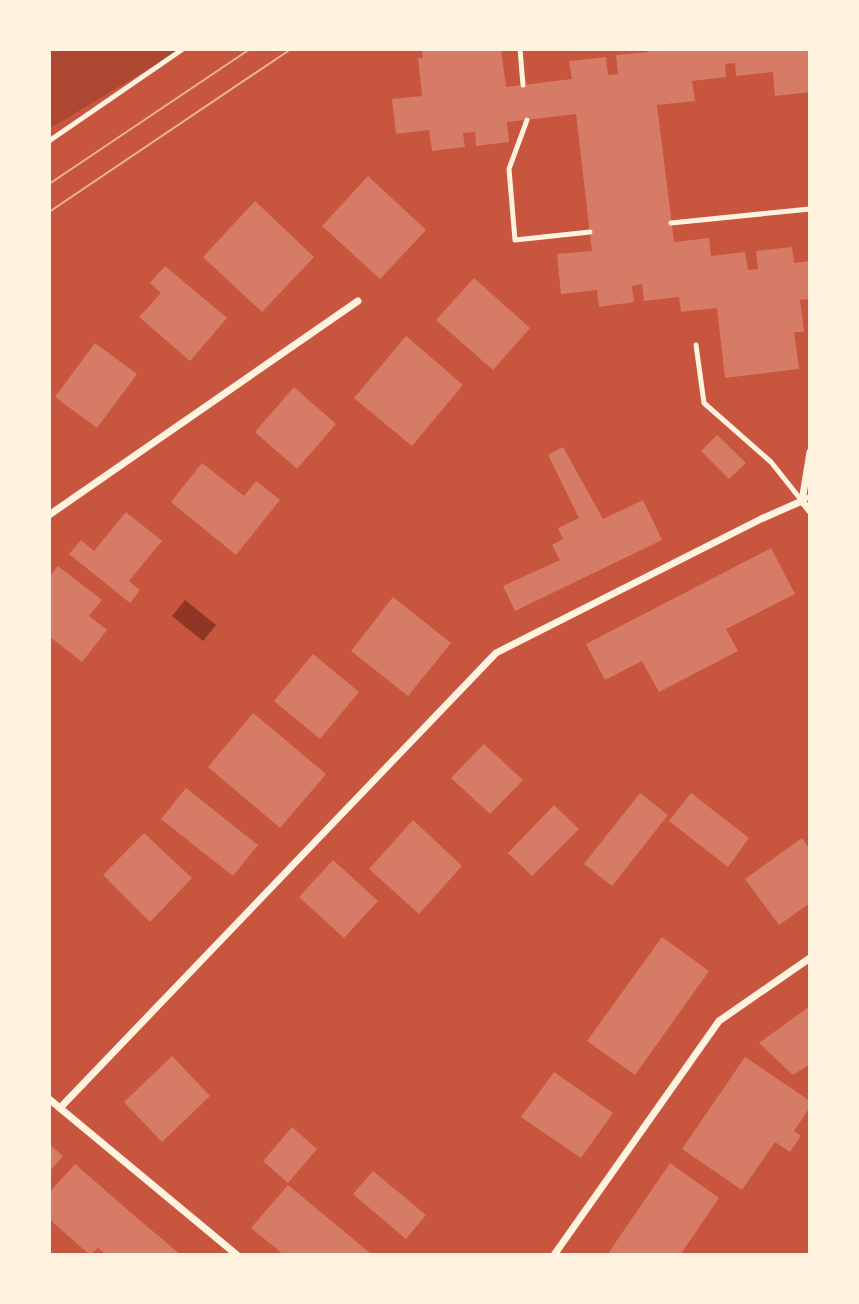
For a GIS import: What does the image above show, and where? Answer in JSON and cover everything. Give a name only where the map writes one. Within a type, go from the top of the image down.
[{"type":"street","points":[[49,515],[358,301]]},
{"type":"street","points":[[810,452],[802,501],[810,511]]},
{"type":"street","points":[[60,1108],[496,653],[761,519],[802,501]]},
{"type":"street","points":[[554,1255],[719,1021],[810,958]]},
{"type":"street","points":[[49,1099],[237,1255]]},
{"type":"lane","points":[[49,141],[183,49]]},
{"type":"lane","points":[[520,49],[523,85]]},
{"type":"lane","points":[[527,120],[509,169],[515,240],[590,233]]},
{"type":"lane","points":[[671,223],[810,209]]},
{"type":"lane","points":[[696,345],[704,403],[771,462],[802,501],[810,496]]},
{"type":"shaded area","points":[[49,49],[182,49],[49,129]]},
{"type":"shaded area","points":[[185,600],[216,625],[203,641],[172,616]]},
{"type":"building","points":[[422,49],[501,49],[506,87],[572,79],[569,61],[606,57],[608,75],[618,74],[616,55],[648,52],[647,49],[810,49],[810,92],[775,96],[773,72],[736,76],[735,63],[725,64],[726,77],[692,81],[695,101],[657,105],[674,242],[709,238],[711,256],[745,252],[748,270],[758,269],[756,251],[792,247],[794,263],[810,261],[810,299],[800,300],[804,332],[794,332],[799,369],[725,378],[717,308],[681,312],[679,297],[644,301],[642,284],[632,286],[634,302],[599,307],[597,290],[561,294],[557,254],[592,251],[576,114],[507,122],[509,142],[476,146],[475,132],[463,133],[465,147],[432,151],[429,130],[396,134],[392,99],[422,96],[418,58],[423,58]]},
{"type":"building","points":[[368,176],[426,230],[380,279],[322,226]]},
{"type":"building","points":[[255,201],[314,257],[262,312],[203,257]]},
{"type":"building","points":[[165,266],[227,318],[190,361],[139,317],[161,293],[150,283]]},
{"type":"building","points":[[474,278],[530,328],[493,370],[436,320]]},
{"type":"building","points":[[406,336],[463,385],[412,446],[354,398]]},
{"type":"building","points":[[95,343],[137,374],[97,428],[55,397]]},
{"type":"building","points":[[294,387],[336,424],[297,469],[255,432]]},
{"type":"building","points":[[717,435],[746,463],[729,479],[701,451]]},
{"type":"building","points":[[563,447],[603,519],[643,500],[662,540],[515,611],[503,586],[560,560],[552,545],[563,539],[558,528],[579,518],[548,455]]},
{"type":"building","points":[[202,463],[244,496],[256,481],[280,500],[236,555],[171,502]]},
{"type":"building","points":[[126,512],[162,541],[129,581],[140,590],[130,603],[69,554],[81,540],[94,551]]},
{"type":"building","points":[[771,548],[795,594],[726,629],[738,651],[659,692],[642,661],[605,680],[586,644]]},
{"type":"building","points":[[58,566],[102,600],[89,616],[107,630],[82,662],[49,636],[49,577]]},
{"type":"building","points":[[393,597],[451,643],[408,696],[351,651]]},
{"type":"building","points":[[313,654],[359,692],[320,739],[274,701]]},
{"type":"building","points":[[253,713],[326,774],[280,828],[208,767]]},
{"type":"building","points":[[484,744],[523,780],[490,814],[451,778]]},
{"type":"building","points":[[186,788],[258,845],[233,876],[161,819]]},
{"type":"building","points":[[640,793],[668,815],[612,886],[584,864]]},
{"type":"building","points":[[691,793],[749,838],[728,867],[669,821]]},
{"type":"building","points":[[554,805],[579,829],[532,876],[508,853]]},
{"type":"building","points":[[413,820],[462,866],[419,914],[369,869]]},
{"type":"building","points":[[144,833],[192,878],[150,922],[103,875]]},
{"type":"building","points":[[802,838],[810,850],[810,903],[779,925],[745,879]]},
{"type":"building","points":[[333,860],[378,901],[344,938],[299,897]]},
{"type":"building","points":[[662,937],[709,971],[635,1075],[587,1041]]},
{"type":"building","points":[[810,1006],[810,1064],[793,1075],[759,1043]]},
{"type":"building","points":[[172,1056],[210,1096],[162,1142],[124,1102]]},
{"type":"building","points":[[745,1057],[810,1101],[810,1107],[794,1131],[801,1136],[790,1152],[775,1142],[742,1190],[682,1149]]},
{"type":"building","points":[[554,1072],[613,1113],[581,1158],[521,1117]]},
{"type":"building","points":[[292,1127],[317,1149],[288,1183],[263,1161]]},
{"type":"building","points":[[49,1144],[63,1156],[49,1172]]},
{"type":"building","points":[[670,1163],[719,1198],[680,1255],[607,1255]]},
{"type":"building","points":[[75,1164],[181,1255],[107,1255],[98,1248],[90,1255],[49,1219],[49,1193]]},
{"type":"building","points":[[373,1171],[426,1215],[406,1239],[353,1194]]},
{"type":"building","points":[[288,1185],[370,1253],[284,1255],[251,1228]]},
{"type":"tram line","points":[[49,184],[250,49]]},
{"type":"tram line","points":[[49,212],[291,49]]}]
